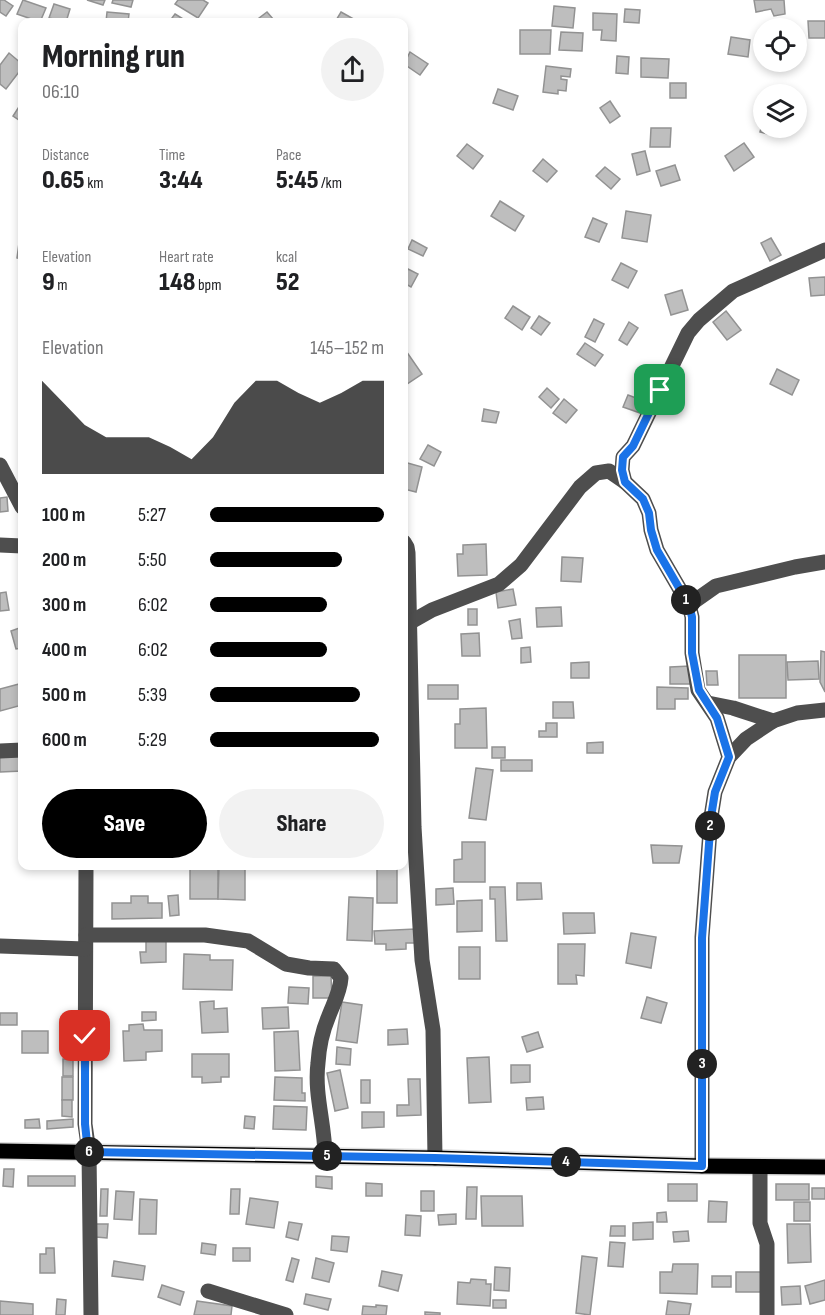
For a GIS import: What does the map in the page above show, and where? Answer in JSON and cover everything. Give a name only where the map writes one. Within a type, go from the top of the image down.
[{"type":"main road","points":[[0,1151],[825,1167]]},
{"type":"street","points":[[625,482],[622,470],[623,457],[633,446],[688,333],[699,320],[733,291],[825,250]]},
{"type":"street","points":[[0,465],[18,499]]},
{"type":"street","points":[[409,623],[432,610],[499,584],[521,565],[580,487],[596,473],[609,471],[643,499],[649,513],[657,550],[689,605],[692,617],[692,653],[699,690],[717,718],[729,757]]},
{"type":"street","points":[[0,545],[18,546]]},
{"type":"street","points":[[408,553],[408,710],[421,938],[433,1030],[435,1158]]},
{"type":"street","points":[[689,605],[717,586],[825,562]]},
{"type":"street","points":[[708,702],[773,722]]},
{"type":"street","points":[[702,1166],[702,938],[715,792],[729,757],[746,739],[773,722],[797,713],[825,710]]},
{"type":"street","points":[[0,751],[18,750]]},
{"type":"street","points":[[86,870],[85,1124],[88,1152],[91,1315]]},
{"type":"street","points":[[0,946],[205,935],[248,941],[285,964],[334,969],[341,978],[340,989],[321,1037],[317,1066],[326,1156]]},
{"type":"street","points":[[760,1167],[760,1222],[766,1244],[767,1315]]},
{"type":"street","points":[[208,1291],[286,1315]]},
{"type":"building","points":[[0,0],[13,6],[6,16],[0,12]]},
{"type":"building","points":[[23,0],[46,8],[42,18],[28,18],[17,14]]},
{"type":"building","points":[[87,0],[105,0],[103,5]]},
{"type":"building","points":[[113,0],[133,0],[131,7],[112,3]]},
{"type":"building","points":[[178,0],[203,0],[208,3],[198,18],[175,4]]},
{"type":"building","points":[[754,0],[784,0],[785,14],[774,16],[771,9],[756,12]]},
{"type":"building","points":[[54,4],[70,9],[67,18],[49,18]]},
{"type":"building","points":[[554,6],[575,8],[573,28],[552,26]]},
{"type":"building","points":[[625,9],[640,10],[639,23],[624,22]]},
{"type":"building","points":[[107,12],[129,14],[128,18],[106,18]]},
{"type":"building","points":[[267,12],[272,18],[259,18]]},
{"type":"building","points":[[341,12],[352,18],[337,18]]},
{"type":"building","points":[[593,13],[617,14],[616,41],[601,40],[602,30],[593,30]]},
{"type":"building","points":[[808,21],[825,21],[825,38],[809,38]]},
{"type":"building","points":[[520,30],[551,30],[550,54],[520,54]]},
{"type":"building","points":[[561,32],[583,33],[582,51],[559,50]]},
{"type":"building","points":[[731,37],[750,40],[748,57],[728,54]]},
{"type":"building","points":[[410,52],[428,64],[420,75],[408,67]]},
{"type":"building","points":[[9,53],[18,61],[18,73],[6,89],[0,84],[0,65]]},
{"type":"building","points":[[617,56],[629,57],[628,74],[616,73]]},
{"type":"building","points":[[641,58],[669,59],[668,78],[641,77]]},
{"type":"building","points":[[546,66],[571,69],[570,77],[561,76],[561,79],[567,80],[566,91],[558,90],[558,94],[543,92]]},
{"type":"building","points":[[670,83],[686,83],[686,98],[670,98]]},
{"type":"building","points":[[498,89],[518,96],[513,110],[493,103]]},
{"type":"building","points":[[610,101],[620,116],[610,123],[600,108]]},
{"type":"building","points":[[18,108],[18,119],[13,116]]},
{"type":"building","points":[[651,128],[671,128],[670,147],[650,147]]},
{"type":"building","points":[[744,143],[754,157],[734,171],[725,156]]},
{"type":"building","points":[[467,144],[483,156],[473,169],[457,156]]},
{"type":"building","points":[[645,151],[650,171],[637,175],[632,154]]},
{"type":"building","points":[[543,159],[557,171],[547,182],[533,171]]},
{"type":"building","points":[[675,165],[680,180],[661,186],[656,171]]},
{"type":"building","points":[[605,167],[620,179],[611,189],[596,176]]},
{"type":"building","points":[[500,201],[524,216],[515,231],[491,216]]},
{"type":"building","points":[[626,211],[651,215],[647,242],[622,238]]},
{"type":"building","points":[[593,218],[607,224],[599,242],[585,237]]},
{"type":"building","points":[[771,238],[781,255],[770,261],[761,243]]},
{"type":"building","points":[[412,240],[427,248],[423,256],[408,249]]},
{"type":"building","points":[[621,263],[637,271],[628,288],[612,280]]},
{"type":"building","points":[[408,269],[418,274],[411,287],[408,285]]},
{"type":"building","points":[[825,277],[825,295],[811,296],[809,278]]},
{"type":"building","points":[[682,290],[688,310],[671,315],[665,295]]},
{"type":"building","points":[[513,306],[530,317],[522,330],[505,318]]},
{"type":"building","points":[[726,311],[741,330],[727,340],[713,322]]},
{"type":"building","points":[[539,316],[550,323],[541,335],[531,328]]},
{"type":"building","points":[[594,319],[604,324],[595,342],[585,337]]},
{"type":"building","points":[[629,322],[638,328],[627,345],[619,340]]},
{"type":"building","points":[[585,343],[603,355],[595,366],[577,354]]},
{"type":"building","points":[[408,354],[422,374],[408,383]]},
{"type":"building","points":[[644,368],[661,376],[655,389],[638,381]]},
{"type":"building","points":[[777,369],[799,380],[792,395],[770,384]]},
{"type":"building","points":[[547,388],[559,399],[551,408],[539,397]]},
{"type":"building","points":[[628,395],[644,401],[640,413],[623,407]]},
{"type":"building","points":[[564,399],[577,410],[566,423],[553,413]]},
{"type":"building","points":[[484,409],[499,412],[496,423],[482,421]]},
{"type":"building","points":[[428,445],[441,452],[434,466],[420,459]]},
{"type":"building","points":[[408,463],[422,467],[416,492],[408,490]]},
{"type":"building","points":[[7,497],[8,511],[0,512],[0,498]]},
{"type":"building","points":[[486,544],[487,575],[458,576],[457,554],[463,554],[463,545]]},
{"type":"building","points":[[562,557],[583,558],[581,582],[561,581]]},
{"type":"building","points":[[513,589],[516,605],[498,608],[496,592]]},
{"type":"building","points":[[6,592],[9,610],[0,611],[0,593]]},
{"type":"building","points":[[561,607],[562,626],[537,627],[536,608]]},
{"type":"building","points":[[468,609],[477,609],[477,625],[468,625]]},
{"type":"building","points":[[520,619],[522,638],[512,639],[509,621]]},
{"type":"building","points":[[18,628],[18,649],[16,649],[11,631]]},
{"type":"building","points":[[479,633],[480,656],[462,656],[461,634]]},
{"type":"building","points":[[530,647],[531,662],[521,663],[521,648]]},
{"type":"building","points":[[821,651],[825,652],[825,692],[820,682]]},
{"type":"building","points":[[739,655],[786,655],[786,698],[739,698]]},
{"type":"building","points":[[818,661],[819,679],[788,680],[787,662]]},
{"type":"building","points":[[589,662],[589,678],[571,678],[571,663]]},
{"type":"building","points":[[690,666],[690,684],[670,684],[670,667]]},
{"type":"building","points":[[706,671],[717,671],[718,685],[707,685]]},
{"type":"building","points":[[18,684],[18,706],[0,711],[0,689]]},
{"type":"building","points":[[428,685],[458,685],[458,699],[428,699]]},
{"type":"building","points":[[657,687],[688,688],[688,699],[675,699],[675,709],[657,709]]},
{"type":"building","points":[[553,702],[573,702],[574,718],[553,718]]},
{"type":"building","points":[[486,708],[487,748],[455,748],[455,724],[460,724],[460,709]]},
{"type":"building","points":[[546,723],[557,723],[557,737],[539,737],[539,731],[546,731]]},
{"type":"building","points":[[603,742],[603,753],[587,753],[587,743]]},
{"type":"building","points":[[492,747],[505,747],[505,758],[492,758]]},
{"type":"building","points":[[18,752],[18,771],[0,772],[0,753]]},
{"type":"building","points":[[501,760],[532,760],[532,771],[501,771]]},
{"type":"building","points":[[476,768],[493,770],[486,820],[469,818]]},
{"type":"building","points":[[462,842],[485,842],[485,882],[454,882],[454,860],[462,859]]},
{"type":"building","points":[[651,845],[682,846],[679,863],[653,863]]},
{"type":"building","points":[[190,870],[218,870],[218,899],[190,899]]},
{"type":"building","points":[[219,870],[245,870],[245,900],[218,899]]},
{"type":"building","points":[[377,870],[397,870],[397,903],[377,903]]},
{"type":"building","points":[[517,883],[541,883],[542,899],[517,900]]},
{"type":"building","points":[[490,887],[505,887],[507,941],[496,941],[495,899],[490,899]]},
{"type":"building","points":[[453,888],[454,904],[436,905],[436,889]]},
{"type":"building","points":[[178,895],[179,915],[170,916],[168,896]]},
{"type":"building","points":[[131,896],[148,896],[148,903],[162,903],[162,918],[112,919],[112,903],[131,903]]},
{"type":"building","points":[[349,897],[373,898],[372,941],[347,940]]},
{"type":"building","points":[[482,900],[482,931],[457,932],[457,901]]},
{"type":"building","points":[[563,913],[594,913],[595,933],[564,934]]},
{"type":"building","points":[[415,929],[415,943],[406,943],[406,949],[386,950],[386,944],[375,944],[374,931]]},
{"type":"building","points":[[631,933],[656,937],[651,968],[626,963]]},
{"type":"building","points":[[166,939],[166,962],[141,963],[140,952],[146,952],[146,940]]},
{"type":"building","points":[[558,944],[585,944],[584,976],[576,975],[577,984],[558,984]]},
{"type":"building","points":[[459,947],[480,947],[480,979],[459,979]]},
{"type":"building","points":[[184,954],[210,955],[210,960],[233,960],[232,990],[183,989]]},
{"type":"building","points":[[313,976],[331,976],[332,998],[313,998]]},
{"type":"building","points":[[289,987],[309,988],[308,1004],[288,1003]]},
{"type":"building","points":[[647,997],[667,1003],[661,1023],[641,1018]]},
{"type":"building","points":[[214,1001],[214,1009],[227,1008],[228,1032],[202,1033],[200,1002]]},
{"type":"building","points":[[342,1002],[362,1005],[357,1043],[336,1040]]},
{"type":"building","points":[[288,1007],[289,1028],[263,1029],[262,1008]]},
{"type":"building","points":[[142,1012],[156,1012],[156,1020],[142,1021]]},
{"type":"building","points":[[0,1013],[17,1013],[17,1025],[0,1025]]},
{"type":"building","points":[[143,1024],[144,1030],[162,1030],[162,1051],[146,1052],[146,1060],[124,1061],[123,1031],[129,1031],[129,1025]]},
{"type":"building","points":[[407,1029],[408,1044],[388,1045],[388,1030]]},
{"type":"building","points":[[22,1031],[48,1031],[48,1053],[22,1053]]},
{"type":"building","points":[[298,1031],[300,1070],[275,1071],[274,1032]]},
{"type":"building","points":[[538,1032],[543,1047],[527,1052],[522,1037]]},
{"type":"building","points":[[337,1047],[351,1049],[350,1065],[336,1064]]},
{"type":"building","points":[[192,1054],[229,1054],[229,1077],[221,1077],[221,1082],[202,1083],[202,1077],[192,1077]]},
{"type":"building","points":[[489,1057],[491,1102],[469,1103],[467,1058]]},
{"type":"building","points":[[63,1059],[73,1059],[73,1076],[63,1076]]},
{"type":"building","points":[[511,1065],[530,1065],[530,1082],[511,1083]]},
{"type":"building","points":[[340,1070],[348,1108],[335,1111],[327,1073]]},
{"type":"building","points":[[62,1077],[73,1077],[73,1100],[62,1100]]},
{"type":"building","points":[[275,1077],[302,1078],[302,1093],[305,1093],[305,1101],[274,1100]]},
{"type":"building","points":[[408,1079],[420,1079],[421,1115],[397,1116],[397,1105],[409,1105]]},
{"type":"building","points":[[361,1080],[370,1080],[370,1103],[361,1103]]},
{"type":"building","points":[[543,1097],[544,1109],[527,1110],[526,1098]]},
{"type":"building","points":[[62,1100],[72,1100],[72,1117],[62,1116]]},
{"type":"building","points":[[274,1106],[307,1107],[306,1130],[273,1129]]},
{"type":"building","points":[[362,1112],[384,1112],[384,1127],[362,1128]]},
{"type":"building","points":[[245,1116],[255,1117],[254,1129],[244,1128]]},
{"type":"building","points":[[39,1119],[40,1128],[25,1128],[25,1120]]},
{"type":"building","points":[[73,1119],[73,1127],[47,1129],[47,1121]]},
{"type":"building","points":[[4,1169],[14,1169],[13,1187],[3,1186]]},
{"type":"building","points":[[28,1176],[75,1176],[75,1186],[28,1186]]},
{"type":"building","points":[[316,1176],[332,1177],[332,1189],[316,1187]]},
{"type":"building","points":[[366,1183],[382,1184],[382,1196],[366,1196]]},
{"type":"building","points":[[668,1184],[697,1184],[697,1201],[668,1201]]},
{"type":"building","points":[[776,1184],[809,1184],[809,1200],[776,1200]]},
{"type":"building","points":[[467,1187],[477,1187],[476,1219],[466,1219]]},
{"type":"building","points":[[812,1188],[825,1188],[825,1199],[812,1199]]},
{"type":"building","points":[[101,1189],[108,1189],[107,1216],[100,1216]]},
{"type":"building","points":[[231,1189],[240,1189],[239,1214],[230,1214]]},
{"type":"building","points":[[116,1191],[134,1192],[132,1220],[114,1219]]},
{"type":"building","points":[[421,1191],[434,1191],[434,1211],[421,1211]]},
{"type":"building","points":[[481,1196],[522,1196],[523,1226],[482,1226]]},
{"type":"building","points":[[250,1198],[278,1202],[274,1228],[246,1224]]},
{"type":"building","points":[[140,1199],[157,1200],[156,1234],[139,1234]]},
{"type":"building","points":[[709,1201],[727,1202],[726,1222],[708,1222]]},
{"type":"building","points":[[794,1202],[810,1202],[810,1221],[794,1221]]},
{"type":"building","points":[[666,1212],[667,1222],[657,1222],[657,1213]]},
{"type":"building","points":[[456,1214],[456,1224],[439,1225],[438,1215]]},
{"type":"building","points":[[406,1215],[421,1216],[420,1236],[405,1235]]},
{"type":"building","points":[[289,1222],[302,1224],[298,1240],[286,1237]]},
{"type":"building","points":[[653,1222],[653,1239],[633,1240],[633,1223]]},
{"type":"building","points":[[96,1224],[108,1224],[107,1238],[96,1237]]},
{"type":"building","points":[[787,1224],[810,1224],[811,1262],[788,1263]]},
{"type":"building","points":[[611,1226],[625,1226],[625,1236],[610,1236]]},
{"type":"building","points":[[688,1231],[689,1241],[674,1242],[673,1232]]},
{"type":"building","points":[[332,1236],[349,1237],[347,1252],[331,1250]]},
{"type":"building","points":[[610,1242],[625,1243],[623,1267],[608,1266]]},
{"type":"building","points":[[202,1243],[216,1245],[215,1255],[201,1253]]},
{"type":"building","points":[[46,1248],[54,1248],[55,1273],[40,1273],[40,1254],[46,1254]]},
{"type":"building","points":[[233,1248],[250,1248],[250,1261],[233,1261]]},
{"type":"building","points":[[582,1256],[597,1258],[590,1315],[576,1313]]},
{"type":"building","points":[[292,1258],[299,1260],[293,1282],[286,1280]]},
{"type":"building","points":[[316,1258],[334,1263],[329,1282],[312,1278]]},
{"type":"building","points":[[114,1261],[145,1266],[143,1280],[112,1276]]},
{"type":"building","points":[[673,1264],[698,1264],[697,1294],[660,1293],[660,1272],[672,1272]]},
{"type":"building","points":[[495,1267],[510,1268],[509,1291],[494,1290]]},
{"type":"building","points":[[382,1271],[402,1275],[398,1291],[379,1286]]},
{"type":"building","points":[[736,1272],[763,1272],[763,1292],[736,1292]]},
{"type":"building","points":[[712,1276],[731,1276],[731,1287],[712,1287]]},
{"type":"building","points":[[471,1279],[486,1280],[486,1284],[491,1284],[490,1306],[457,1304],[458,1282],[470,1283]]},
{"type":"building","points":[[825,1280],[825,1300],[810,1304],[805,1286]]},
{"type":"building","points":[[162,1285],[184,1292],[180,1305],[158,1297]]},
{"type":"building","points":[[800,1286],[801,1304],[782,1305],[781,1287]]},
{"type":"building","points":[[306,1294],[331,1299],[328,1310],[304,1304]]},
{"type":"building","points":[[57,1299],[66,1300],[65,1315],[56,1315]]},
{"type":"building","points":[[493,1300],[506,1300],[506,1308],[493,1308]]},
{"type":"building","points":[[0,1301],[33,1304],[33,1315],[0,1315]]},
{"type":"building","points":[[197,1301],[232,1306],[231,1315],[194,1315]]},
{"type":"building","points":[[668,1301],[691,1304],[689,1315],[666,1315]]},
{"type":"building","points":[[376,1305],[387,1306],[386,1315],[362,1315],[363,1306],[376,1307]]},
{"type":"building","points":[[425,1312],[440,1313],[440,1315],[425,1315]]},
{"type":"route","points":[[85,1036],[85,1124],[88,1152],[435,1158],[702,1166],[702,938],[711,817],[715,792],[729,757],[717,718],[699,690],[692,653],[692,617],[689,605],[657,550],[649,513],[643,499],[625,482],[622,470],[623,457],[633,446],[660,390]]}]
